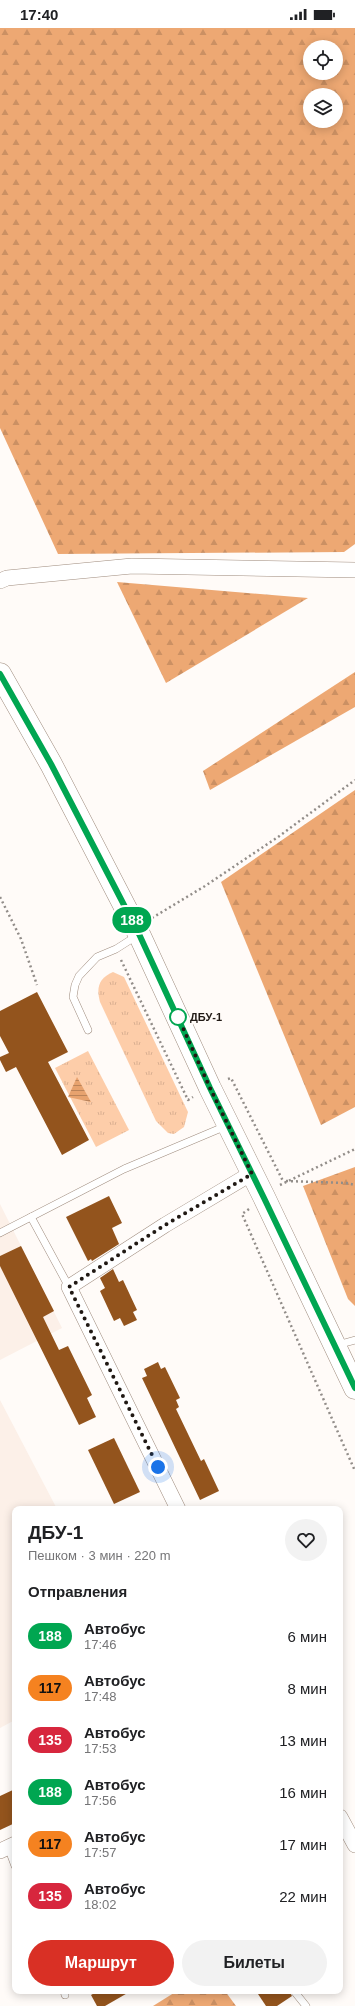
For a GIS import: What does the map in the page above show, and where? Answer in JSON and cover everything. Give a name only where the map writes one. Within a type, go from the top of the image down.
[{"type":"main road","points":[[0,674],[51,764],[139,934],[252,1174],[345,1343],[355,1388]]},
{"type":"street","points":[[0,581],[7,578],[132,566],[355,570]]},
{"type":"street","points":[[177,1506],[69,1287],[165,1225],[252,1174]]},
{"type":"street","points":[[343,1823],[355,1845]]},
{"type":"lane","points":[[88,1030],[73,997],[75,985],[84,969],[97,957],[116,949],[139,934]]},
{"type":"lane","points":[[0,1233],[124,1169],[228,1125]]},
{"type":"lane","points":[[31,1217],[69,1287]]},
{"type":"lane","points":[[8,1848],[12,1858]]},
{"type":"lane","points":[[296,1994],[306,2006]]},
{"type":"path","points":[[139,934],[153,917],[218,877],[278,837],[355,780]]},
{"type":"path","points":[[0,897],[21,939],[37,985]]},
{"type":"path","points":[[116,949],[188,1100]]},
{"type":"path","points":[[231,1078],[284,1181]]},
{"type":"path","points":[[284,1181],[355,1149]]},
{"type":"path","points":[[284,1181],[346,1183],[355,1185]]},
{"type":"path","points":[[242,1214],[355,1471]]},
{"type":"shaded area","points":[[77,1077],[91,1102],[68,1097]]},
{"type":"shaded area","points":[[0,1204],[62,1328],[0,1360]]},
{"type":"shaded area","points":[[0,1400],[55,1506],[12,1506],[12,1722],[0,1728]]},
{"type":"green space","points":[[0,28],[355,28],[355,544],[344,552],[58,554],[0,428]]},
{"type":"green space","points":[[117,582],[308,598],[166,683]]},
{"type":"green space","points":[[355,672],[355,707],[210,790],[203,771]]},
{"type":"green space","points":[[355,790],[355,1107],[321,1125],[221,882]]},
{"type":"green space","points":[[113,972],[124,977],[188,1112],[184,1127],[174,1134],[168,1133],[156,1121],[100,1002],[98,992],[100,984],[104,977]]},
{"type":"green space","points":[[88,1051],[129,1130],[96,1147],[55,1068]]},
{"type":"green space","points":[[355,1167],[355,1306],[348,1299],[303,1186]]},
{"type":"green space","points":[[172,1994],[227,1994],[236,2006],[153,2006]]},
{"type":"building","points":[[37,992],[68,1052],[48,1062],[89,1140],[62,1155],[16,1067],[6,1072],[0,1060],[0,1057],[9,1053],[0,1036],[0,1011]]},
{"type":"building","points":[[109,1196],[122,1223],[112,1228],[119,1244],[92,1261],[91,1259],[88,1261],[66,1217]]},
{"type":"building","points":[[21,1246],[54,1311],[43,1317],[59,1350],[68,1346],[92,1395],[87,1398],[96,1417],[79,1425],[0,1266],[0,1256]]},
{"type":"building","points":[[113,1269],[119,1282],[123,1280],[137,1310],[133,1312],[137,1320],[124,1326],[120,1318],[114,1321],[100,1291],[105,1288],[100,1278]]},
{"type":"building","points":[[158,1362],[161,1369],[165,1367],[180,1398],[176,1400],[179,1407],[176,1409],[201,1461],[204,1459],[219,1491],[200,1500],[142,1378],[147,1376],[144,1369]]},
{"type":"building","points":[[114,1438],[140,1492],[114,1504],[88,1450]]},
{"type":"building","points":[[12,1790],[12,1824],[0,1830],[0,1796]]},
{"type":"building","points":[[126,1994],[105,2006],[97,2006],[91,1995]]},
{"type":"building","points":[[258,1994],[291,1994],[292,1996],[277,2006],[266,2006]]},
{"type":"bus line","name":"188","points":[[0,674],[51,764],[139,934],[210,1088],[308,1287],[355,1388]]},
{"type":"place","name":"ДБУ-1","points":[[178,1017]]},
{"type":"route","points":[[158,1467],[69,1287],[165,1225],[252,1174],[210,1088],[178,1017]]}]
